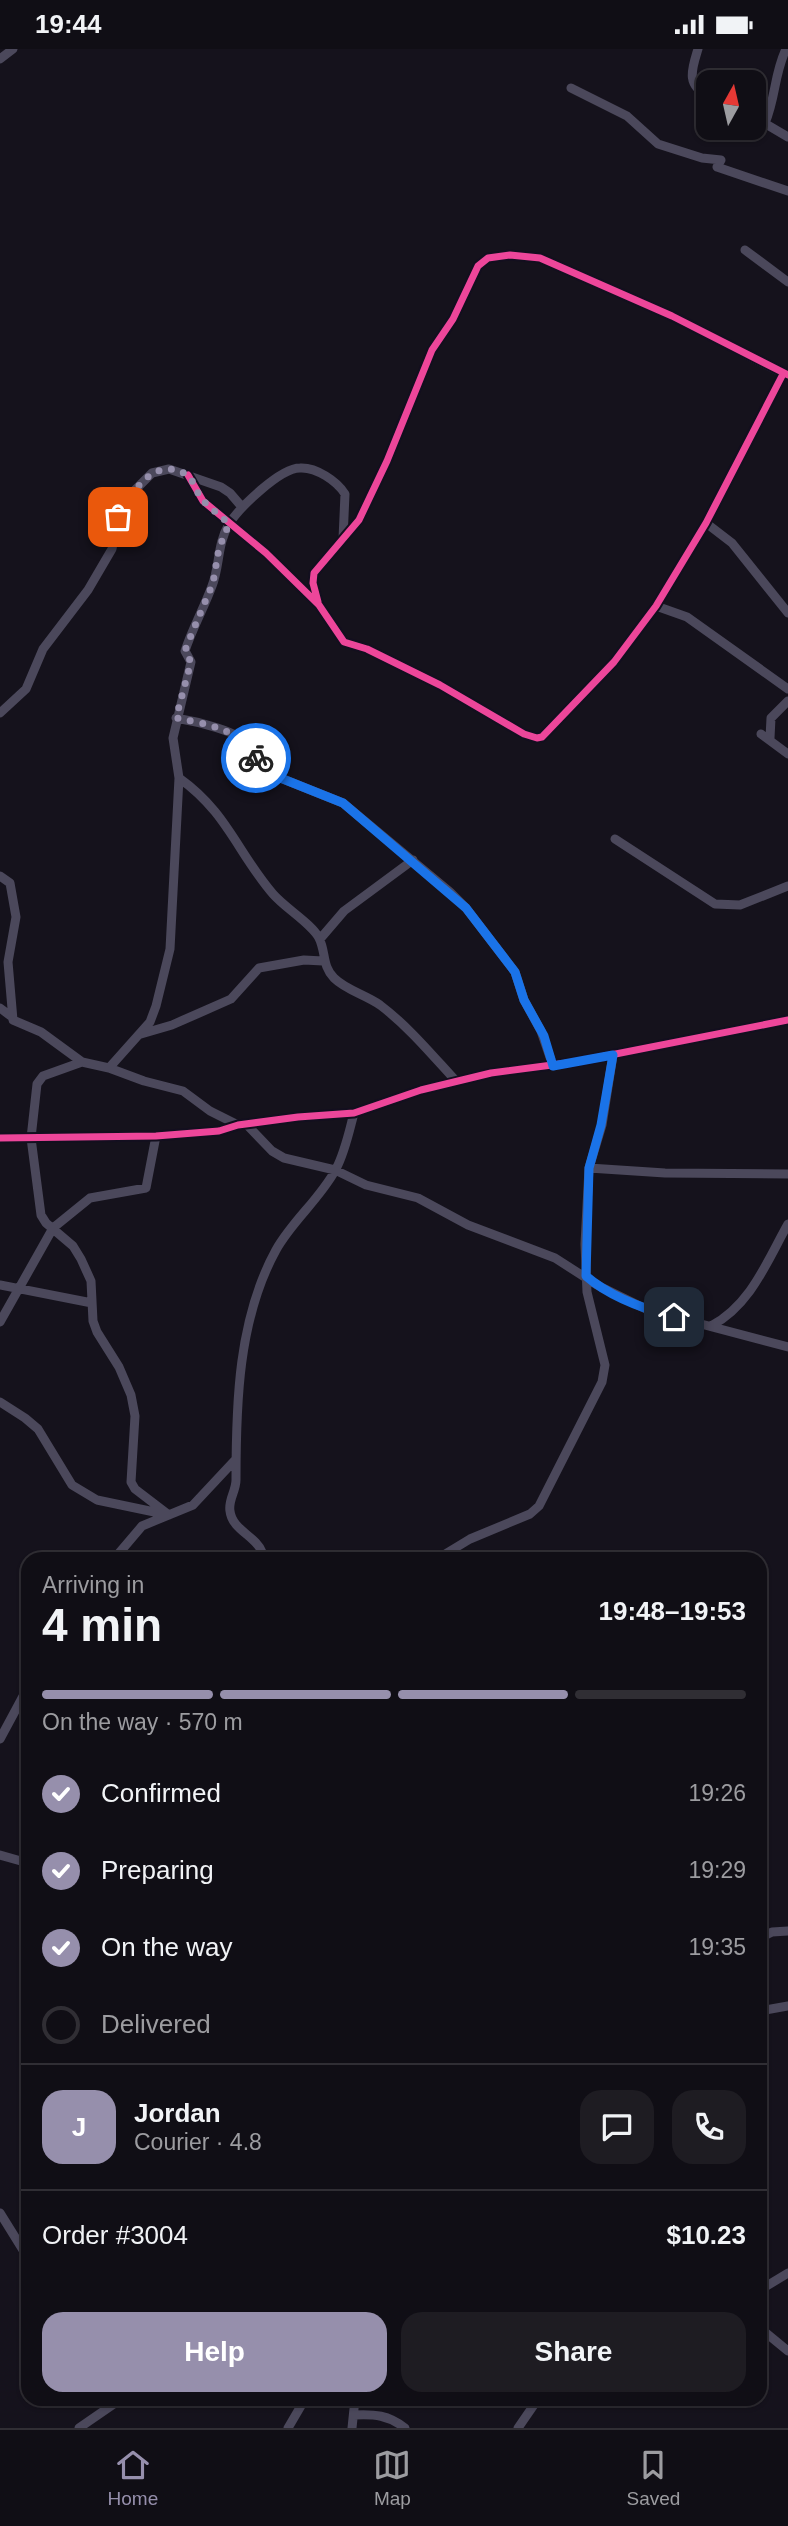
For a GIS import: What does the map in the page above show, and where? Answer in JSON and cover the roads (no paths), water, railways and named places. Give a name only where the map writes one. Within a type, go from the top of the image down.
[{"type":"street","points":[[0,59],[13,49]]},
{"type":"street","points":[[696,89],[691,73],[698,49]]},
{"type":"street","points":[[766,120],[777,89],[777,70],[786,49]]},
{"type":"street","points":[[570,88],[627,116],[654,142],[702,158],[721,160],[717,167],[788,191]]},
{"type":"street","points":[[766,124],[788,137]]},
{"type":"street","points":[[746,250],[788,282]]},
{"type":"street","points":[[188,475],[203,501],[265,553],[318,605],[344,642],[367,649],[440,685],[524,734],[537,738],[542,737],[604,673],[656,606],[706,523],[786,375],[672,316],[540,258],[510,255],[488,258],[478,266],[453,319],[432,350],[359,520],[314,573],[313,583],[318,605]]},
{"type":"street","points":[[0,713],[26,689],[43,649],[88,590],[112,549],[118,517],[132,493],[158,470],[169,468],[230,493],[242,507]]},
{"type":"street","points":[[109,1068],[141,1034],[156,1006],[170,949],[179,779],[173,738],[191,662],[185,651],[213,583],[219,548],[229,524],[242,507],[276,478],[292,469],[306,468],[335,482],[345,494],[343,539]]},
{"type":"street","points":[[706,523],[732,543],[788,613]]},
{"type":"street","points":[[656,606],[687,617],[788,689]]},
{"type":"street","points":[[788,701],[771,718],[765,736],[788,754]]},
{"type":"street","points":[[176,718],[201,723],[243,739],[251,746],[263,771],[343,803],[466,908],[515,972],[524,1000],[544,1036],[553,1066]]},
{"type":"street","points":[[179,779],[203,796],[218,813],[264,884],[320,939],[323,961],[337,980],[364,994],[396,1019],[456,1081]]},
{"type":"street","points":[[615,839],[715,904],[740,905],[788,885]]},
{"type":"street","points":[[320,939],[344,911],[413,860]]},
{"type":"street","points":[[0,876],[9,883],[15,904],[8,962],[12,1017]]},
{"type":"street","points":[[141,1034],[172,1025],[231,999],[259,968],[304,960],[323,961]]},
{"type":"street","points":[[0,1008],[20,1024],[46,1036],[82,1062],[183,1091],[210,1111],[242,1125],[284,1158],[335,1170],[366,1185],[418,1198],[468,1225],[549,1255],[610,1292],[648,1310],[788,1347]]},
{"type":"street","points":[[0,1138],[156,1136],[219,1131],[242,1125],[354,1113],[456,1081],[491,1073],[553,1066],[788,1020]]},
{"type":"street","points":[[449,1552],[470,1539],[530,1514],[539,1506],[605,1374],[586,1276],[589,1168],[601,1125],[613,1055]]},
{"type":"street","points":[[82,1062],[43,1076],[38,1081],[32,1112],[31,1137],[41,1215],[46,1223],[73,1246],[91,1280],[97,1332],[119,1367],[135,1416],[131,1482],[135,1489],[169,1515]]},
{"type":"street","points":[[262,1552],[241,1529],[230,1511],[236,1487],[238,1396],[247,1340],[260,1287],[283,1239],[335,1170],[354,1113]]},
{"type":"street","points":[[0,1322],[53,1228],[90,1198],[146,1188],[156,1136]]},
{"type":"street","points":[[589,1168],[670,1173],[788,1174]]},
{"type":"street","points":[[711,1327],[727,1318],[745,1299],[788,1224]]},
{"type":"street","points":[[0,1285],[92,1303]]},
{"type":"street","points":[[0,1402],[25,1417],[38,1429],[72,1485],[97,1500],[169,1515]]},
{"type":"street","points":[[120,1552],[142,1526],[193,1505],[236,1459]]},
{"type":"street","points":[[0,1739],[21,1699]]},
{"type":"street","points":[[0,1855],[21,1860]]},
{"type":"street","points":[[767,1934],[788,1931]]},
{"type":"street","points":[[767,2010],[788,2006]]},
{"type":"street","points":[[0,2213],[21,2247]]},
{"type":"street","points":[[767,2286],[788,2273]]},
{"type":"street","points":[[767,2334],[788,2351]]},
{"type":"street","points":[[79,2428],[111,2406]]},
{"type":"street","points":[[288,2428],[301,2406]]},
{"type":"street","points":[[352,2428],[355,2406]]},
{"type":"street","points":[[518,2428],[533,2406]]},
{"type":"street","points":[[354,2416],[380,2415],[394,2419],[405,2428]]}]
